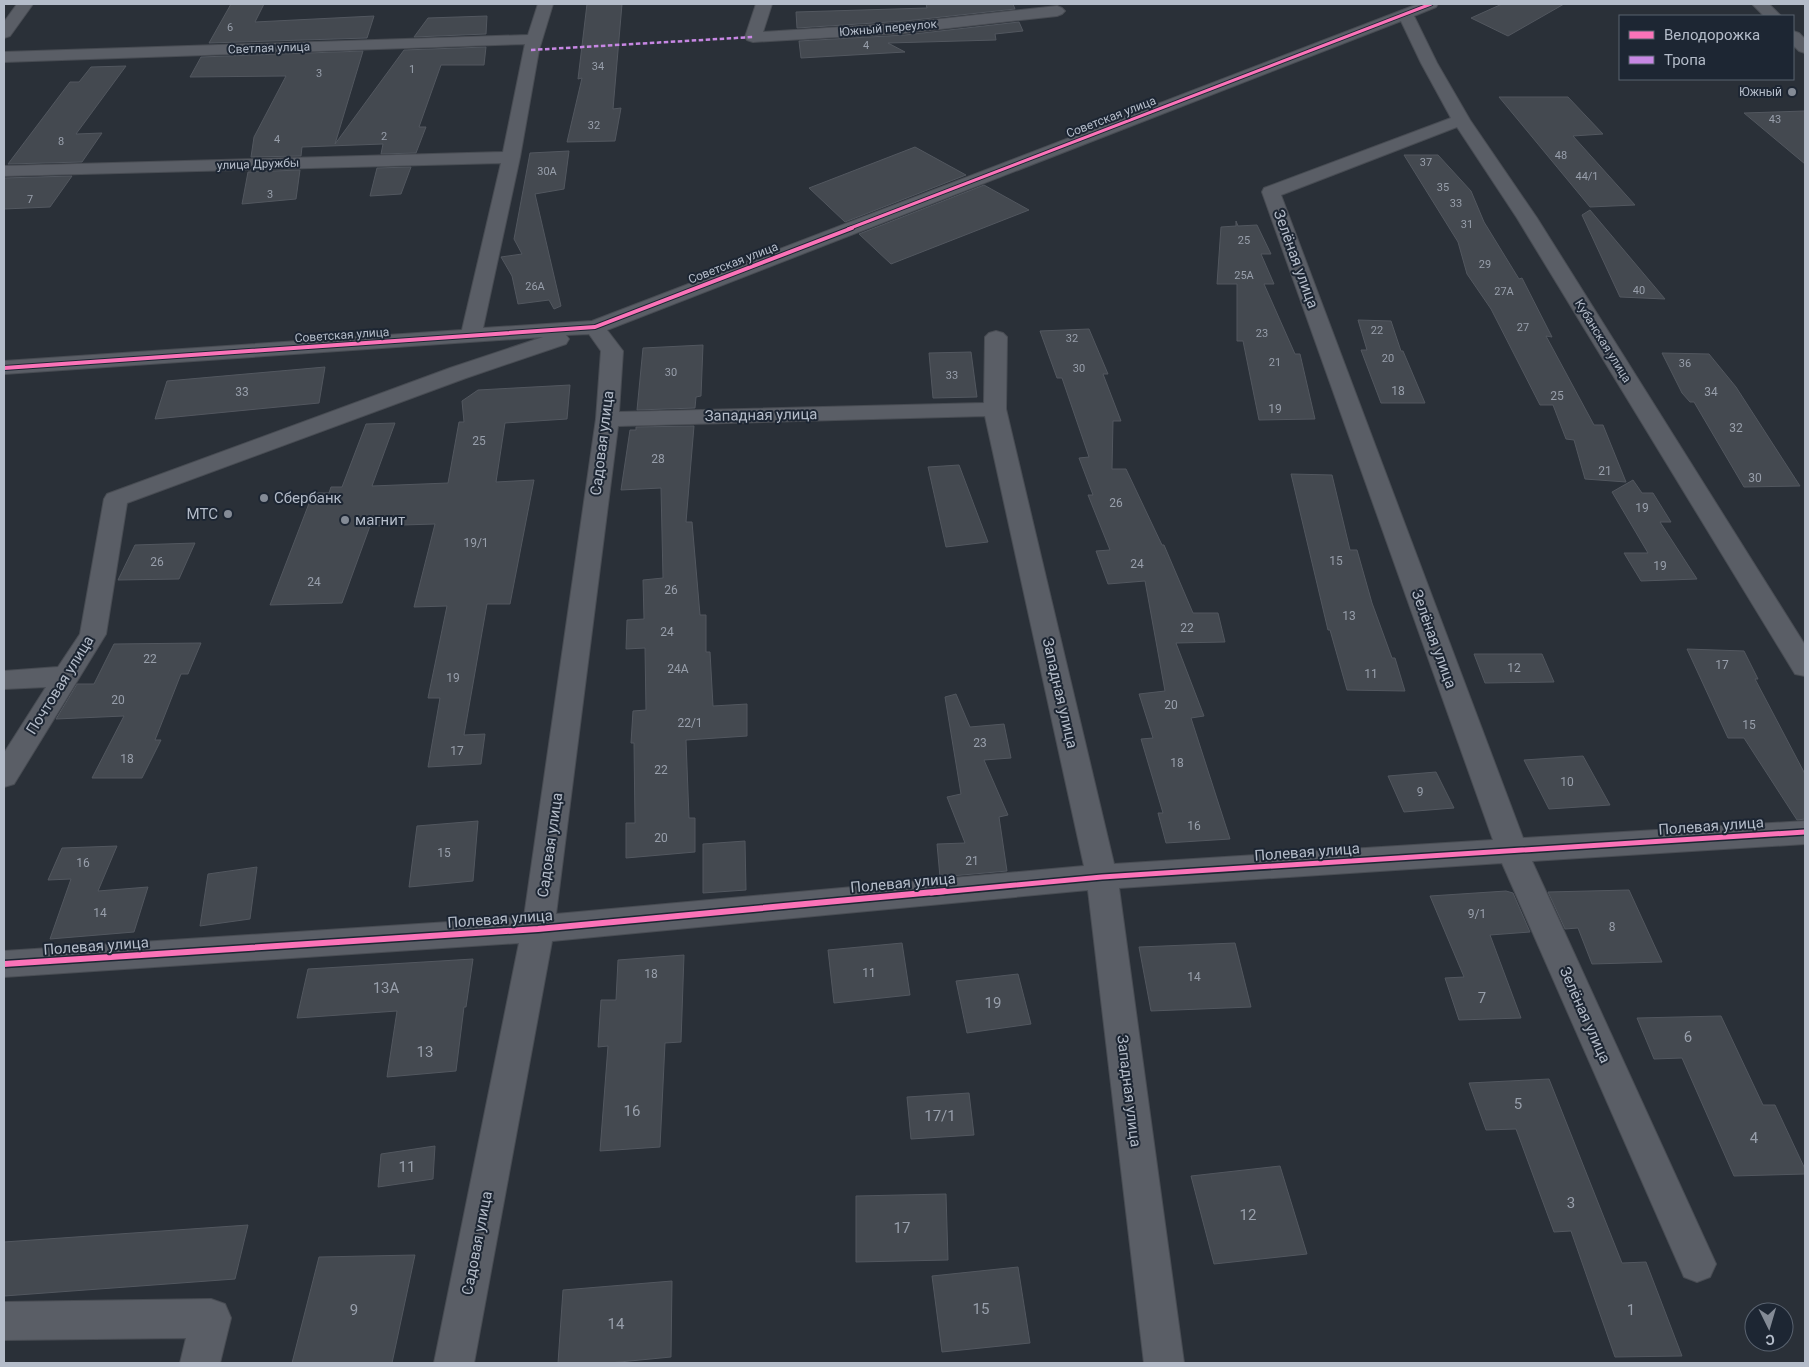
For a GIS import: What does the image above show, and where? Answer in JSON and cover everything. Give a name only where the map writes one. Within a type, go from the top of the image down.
[{"type":"street","points":[[4,34],[25,4]]},
{"type":"street","points":[[471,336],[535,40],[545,4]]},
{"type":"street","name":"Южный переулок","points":[[764,4],[754,37],[905,28],[1057,11]]},
{"type":"street","name":"Советская улица","points":[[4,368],[595,327],[1431,4]]},
{"type":"street","points":[[1760,4],[1771,15]]},
{"type":"street","name":"Кубанская улица","points":[[1406,14],[1429,63],[1461,120],[1527,218],[1805,667]]},
{"type":"street","points":[[1794,37],[1805,48]]},
{"type":"street","name":"Светлая улица","points":[[4,57],[535,40]]},
{"type":"street","name":"Зелёная улица","points":[[1461,120],[1271,192],[1512,851],[1697,1264]]},
{"type":"street","name":"улица Дружбы","points":[[4,171],[511,156]]},
{"type":"street","name":"Садовая улица","points":[[454,1363],[538,929],[607,419],[612,350],[595,327]]},
{"type":"street","name":"Почтовая улица","points":[[4,776],[93,634],[116,499],[458,373],[595,327]]},
{"type":"street","points":[[995,409],[996,337]]},
{"type":"street","name":"Западная улица","points":[[607,419],[995,409],[1102,877],[1164,1363]]},
{"type":"street","points":[[4,680],[67,676]]},
{"type":"street","name":"Полевая улица","points":[[4,964],[538,929],[1102,877],[1805,832]]},
{"type":"street","points":[[4,1321],[211,1318],[200,1363]]},
{"type":"building","points":[[231,4],[264,4],[255,22],[374,16],[367,38],[209,43]]},
{"type":"building","points":[[587,4],[622,4],[613,109],[621,108],[615,141],[567,142],[582,78],[578,79]]},
{"type":"building","points":[[926,4],[1013,4],[1015,9],[905,21],[797,28],[796,12],[927,8]]},
{"type":"building","points":[[1502,4],[1564,4],[1508,36],[1471,18]]},
{"type":"building","points":[[487,16],[486,34],[414,37],[428,18]]},
{"type":"building","points":[[1019,22],[1023,31],[995,34],[996,40],[888,43],[905,52],[801,58],[799,41],[905,35]]},
{"type":"building","points":[[486,47],[484,65],[441,65],[419,127],[426,127],[416,153],[381,154],[383,144],[302,147],[301,156],[251,157],[254,137],[286,76],[190,77],[201,57],[363,51],[335,144],[404,50]]},
{"type":"building","points":[[126,66],[76,134],[102,133],[82,162],[8,164],[70,82],[79,82],[91,67]]},
{"type":"building","points":[[1499,97],[1568,97],[1603,134],[1573,136],[1635,205],[1590,207]]},
{"type":"building","points":[[1805,111],[1805,164],[1744,113]]},
{"type":"building","points":[[915,147],[966,175],[845,222],[809,188]]},
{"type":"building","points":[[569,151],[564,189],[535,194],[561,306],[554,309],[549,300],[518,304],[512,276],[501,257],[522,254],[514,239],[530,153]]},
{"type":"building","points":[[1404,155],[1438,155],[1471,191],[1484,222],[1519,279],[1522,278],[1552,337],[1546,336],[1594,425],[1603,425],[1626,482],[1585,479],[1574,440],[1566,439],[1553,405],[1540,405],[1491,309],[1467,274],[1458,242]]},
{"type":"building","points":[[411,167],[401,194],[370,196],[377,168]]},
{"type":"building","points":[[300,170],[296,199],[242,204],[248,172]]},
{"type":"building","points":[[72,176],[50,207],[4,209],[4,178]]},
{"type":"building","points":[[984,185],[1029,210],[891,264],[859,234]]},
{"type":"building","points":[[1590,210],[1665,299],[1620,297],[1582,215]]},
{"type":"building","points":[[1236,221],[1238,226],[1257,225],[1271,254],[1261,254],[1274,284],[1264,284],[1295,354],[1300,354],[1315,419],[1259,420],[1243,341],[1237,341],[1237,284],[1217,284],[1221,227],[1236,226]]},
{"type":"building","points":[[1358,320],[1391,321],[1401,351],[1403,351],[1425,403],[1381,403],[1361,350],[1367,350]]},
{"type":"building","points":[[1089,329],[1108,374],[1103,374],[1121,421],[1113,421],[1112,469],[1126,469],[1162,545],[1164,545],[1193,613],[1218,613],[1225,642],[1176,643],[1204,716],[1191,718],[1230,839],[1166,843],[1158,813],[1163,813],[1141,739],[1153,738],[1139,694],[1165,691],[1145,581],[1108,584],[1096,551],[1110,550],[1088,495],[1093,495],[1079,458],[1089,457],[1062,378],[1057,378],[1040,331]]},
{"type":"building","points":[[703,345],[701,396],[696,397],[695,408],[637,410],[643,348]]},
{"type":"building","points":[[971,352],[977,397],[933,398],[929,353]]},
{"type":"building","points":[[1662,353],[1709,354],[1736,387],[1800,486],[1744,487],[1694,402],[1690,402],[1682,393]]},
{"type":"building","points":[[325,367],[319,403],[155,419],[167,381]]},
{"type":"building","points":[[570,385],[567,419],[505,423],[496,482],[534,480],[510,604],[487,604],[464,735],[485,734],[481,764],[428,767],[440,698],[428,698],[447,606],[414,607],[435,524],[370,526],[342,603],[270,605],[313,493],[329,493],[331,487],[342,487],[366,424],[395,423],[372,486],[448,483],[459,422],[464,422],[462,401],[478,390]]},
{"type":"building","points":[[694,426],[686,522],[692,522],[700,615],[706,615],[706,652],[710,652],[713,706],[747,704],[747,736],[686,740],[689,818],[695,818],[695,852],[626,858],[626,823],[635,823],[634,743],[631,743],[633,711],[646,710],[645,648],[626,649],[627,620],[644,619],[643,580],[663,578],[661,488],[621,490],[630,430],[636,430],[636,427]]},
{"type":"building","points":[[959,465],[988,542],[946,547],[928,467]]},
{"type":"building","points":[[1291,474],[1332,475],[1350,550],[1357,550],[1372,603],[1392,658],[1395,658],[1405,691],[1347,690],[1330,630],[1328,630]]},
{"type":"building","points":[[1633,480],[1642,493],[1653,493],[1671,522],[1660,522],[1697,579],[1641,581],[1624,553],[1648,553],[1612,492]]},
{"type":"building","points":[[195,543],[179,579],[118,580],[135,545]]},
{"type":"building","points":[[201,643],[188,674],[181,674],[155,740],[161,740],[142,778],[92,778],[124,716],[56,719],[77,684],[94,684],[114,644]]},
{"type":"building","points":[[1687,649],[1744,651],[1758,679],[1755,679],[1805,774],[1805,819],[1797,820],[1744,738],[1728,738]]},
{"type":"building","points":[[1474,654],[1542,654],[1554,682],[1485,683]]},
{"type":"building","points":[[956,694],[970,727],[1004,724],[1011,758],[984,760],[1008,815],[999,817],[1007,871],[940,877],[937,844],[965,843],[947,797],[961,794],[945,697]]},
{"type":"building","points":[[1583,756],[1610,805],[1549,809],[1524,760]]},
{"type":"building","points":[[1436,772],[1454,808],[1404,812],[1388,776]]},
{"type":"building","points":[[478,821],[473,881],[409,887],[417,826]]},
{"type":"building","points":[[745,841],[746,890],[703,893],[703,844]]},
{"type":"building","points":[[117,846],[98,891],[148,887],[134,932],[50,939],[71,879],[48,880],[62,848]]},
{"type":"building","points":[[257,867],[250,919],[200,926],[208,874]]},
{"type":"building","points":[[1629,890],[1662,962],[1592,964],[1578,928],[1565,929],[1548,892]]},
{"type":"building","points":[[1506,891],[1513,893],[1530,932],[1490,935],[1521,1018],[1459,1020],[1445,978],[1464,977],[1430,896]]},
{"type":"building","points":[[902,943],[910,995],[834,1003],[828,950]]},
{"type":"building","points":[[1235,943],[1251,1007],[1151,1011],[1139,947]]},
{"type":"building","points":[[684,955],[681,1042],[665,1043],[660,1147],[600,1151],[608,1046],[598,1047],[601,1000],[616,1000],[618,960]]},
{"type":"building","points":[[473,959],[466,1007],[464,1007],[456,1071],[387,1077],[397,1011],[297,1018],[308,969]]},
{"type":"building","points":[[1018,974],[1031,1024],[967,1033],[956,981]]},
{"type":"building","points":[[1721,1016],[1763,1105],[1775,1105],[1805,1169],[1805,1174],[1734,1176],[1682,1058],[1654,1059],[1637,1018]]},
{"type":"building","points":[[1549,1079],[1622,1263],[1646,1262],[1682,1356],[1615,1357],[1571,1231],[1554,1232],[1516,1129],[1486,1130],[1469,1083]]},
{"type":"building","points":[[969,1093],[974,1135],[911,1139],[907,1097]]},
{"type":"building","points":[[435,1146],[433,1179],[378,1187],[381,1154]]},
{"type":"building","points":[[1280,1166],[1307,1254],[1214,1264],[1191,1176]]},
{"type":"building","points":[[946,1194],[948,1260],[856,1262],[856,1196]]},
{"type":"building","points":[[248,1225],[235,1279],[4,1296],[4,1242]]},
{"type":"building","points":[[415,1255],[392,1363],[292,1363],[319,1257]]},
{"type":"building","points":[[1018,1267],[1030,1343],[942,1352],[932,1276]]},
{"type":"building","points":[[672,1281],[671,1357],[609,1363],[558,1363],[563,1290]]},
{"type":"marked path","points":[[531,50],[753,37]]},
{"type":"cycle path","points":[[4,368],[595,327],[1431,4]]},
{"type":"cycle path","points":[[4,964],[538,929],[1102,877],[1805,832]]},
{"type":"place","name":"Южный","points":[[1792,92]]},
{"type":"place","name":"Сбербанк","points":[[264,498]]},
{"type":"place","name":"МТС","points":[[228,514]]},
{"type":"place","name":"магнит","points":[[345,520]]}]
